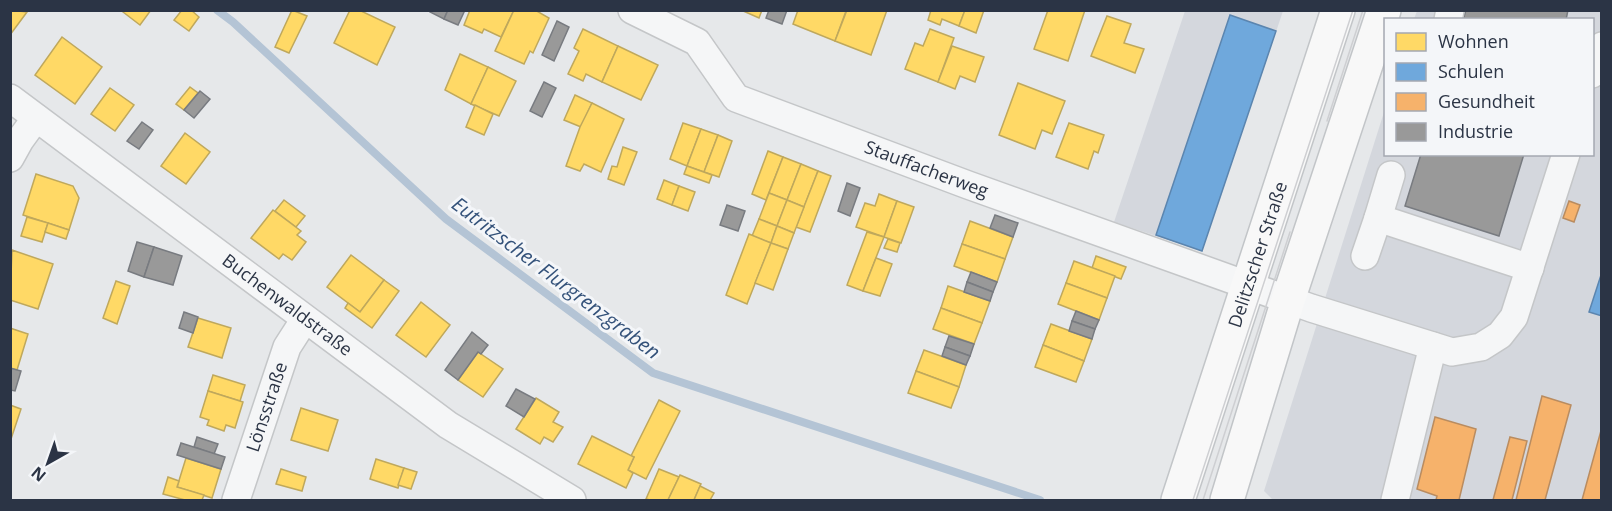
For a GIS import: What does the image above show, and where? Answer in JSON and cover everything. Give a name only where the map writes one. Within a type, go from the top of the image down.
[{"type":"main road","name":"Delitzscher Straße","points":[[1178,501],[1338,10]]},
{"type":"main road","points":[[1227,501],[1288,300],[1383,10]]},
{"type":"street","name":"Stauffacherweg","points":[[632,10],[697,42],[736,98],[968,185],[1288,300],[1452,352],[1481,347],[1500,335],[1514,317],[1565,156]]},
{"type":"street","points":[[1594,71],[1602,46]]},
{"type":"street","name":"Buchenwaldstraße","points":[[10,98],[448,425],[572,501]]},
{"type":"street","points":[[10,158],[36,118]]},
{"type":"street","points":[[1365,256],[1391,175]]},
{"type":"street","points":[[1378,218],[1530,268]]},
{"type":"street","name":"Lönsstraße","points":[[236,501],[287,347],[305,319]]},
{"type":"street","points":[[1395,501],[1433,346]]},
{"type":"shaded area","points":[[1185,11],[1283,11],[1202,251],[1114,222]]},
{"type":"shaded area","points":[[1417,11],[1601,11],[1601,500],[1273,500],[1264,491],[1384,112],[1384,156],[1594,156],[1594,18],[1414,18]]},
{"type":"building: Wohnen","points":[[10,10],[27,12],[10,35]]},
{"type":"building: Wohnen","points":[[125,10],[151,10],[140,25],[123,12]]},
{"type":"building: Wohnen","points":[[182,10],[191,10],[199,17],[189,31],[174,20]]},
{"type":"building: Wohnen","points":[[292,10],[307,16],[289,53],[275,47]]},
{"type":"building: Wohnen","points":[[350,10],[359,10],[395,27],[377,65],[334,43]]},
{"type":"building: Wohnen","points":[[470,10],[514,10],[501,37],[484,29],[482,33],[464,25]]},
{"type":"building: Wohnen","points":[[514,10],[535,10],[549,18],[533,53],[530,51],[524,64],[495,51]]},
{"type":"building: Wohnen","points":[[741,10],[762,10],[759,18]]},
{"type":"building: Wohnen","points":[[798,10],[846,10],[835,41],[793,24]]},
{"type":"building: Wohnen","points":[[847,10],[887,10],[871,55],[835,41]]},
{"type":"building: Wohnen","points":[[931,10],[965,10],[959,26],[942,19],[940,25],[928,20]]},
{"type":"building: Wohnen","points":[[965,10],[984,10],[976,33],[959,26]]},
{"type":"building: Wohnen","points":[[1048,10],[1085,10],[1068,61],[1034,49]]},
{"type":"building: Wohnen","points":[[1107,16],[1131,24],[1124,43],[1144,49],[1135,73],[1091,56]]},
{"type":"building: Wohnen","points":[[583,29],[618,46],[602,82],[586,74],[583,81],[568,74],[579,51],[574,48]]},
{"type":"building: Wohnen","points":[[930,29],[954,38],[938,82],[905,69],[915,43],[923,46]]},
{"type":"building: Wohnen","points":[[62,37],[102,67],[75,104],[35,75]]},
{"type":"building: Wohnen","points":[[618,46],[658,65],[641,100],[602,82]]},
{"type":"building: Wohnen","points":[[952,46],[984,57],[975,82],[960,76],[955,89],[938,82]]},
{"type":"building: Wohnen","points":[[460,54],[488,67],[471,104],[445,90]]},
{"type":"building: Wohnen","points":[[488,67],[516,81],[499,116],[471,104]]},
{"type":"building: Wohnen","points":[[1018,83],[1065,101],[1052,134],[1042,130],[1035,149],[999,135]]},
{"type":"building: Wohnen","points":[[190,87],[198,93],[184,110],[176,104]]},
{"type":"building: Wohnen","points":[[110,88],[134,105],[115,131],[91,114]]},
{"type":"building: Wohnen","points":[[575,95],[592,103],[581,127],[564,120]]},
{"type":"building: Wohnen","points":[[592,103],[624,119],[601,172],[584,164],[580,171],[566,166],[580,127]]},
{"type":"building: Wohnen","points":[[475,105],[493,114],[484,135],[466,127]]},
{"type":"building: Wohnen","points":[[683,123],[701,129],[687,166],[670,159]]},
{"type":"building: Wohnen","points":[[1069,123],[1104,135],[1098,153],[1094,151],[1088,169],[1056,157]]},
{"type":"building: Wohnen","points":[[701,129],[718,135],[704,172],[687,166]]},
{"type":"building: Wohnen","points":[[185,133],[210,152],[186,184],[161,166]]},
{"type":"building: Wohnen","points":[[718,135],[732,141],[719,177],[704,172]]},
{"type":"building: Wohnen","points":[[623,147],[637,152],[624,185],[608,179],[612,166],[617,167]]},
{"type":"building: Wohnen","points":[[768,151],[783,157],[766,200],[752,194]]},
{"type":"building: Wohnen","points":[[783,157],[801,164],[787,200],[769,193]]},
{"type":"building: Wohnen","points":[[801,164],[818,171],[804,207],[787,200]]},
{"type":"building: Wohnen","points":[[687,166],[712,175],[709,183],[684,174]]},
{"type":"building: Wohnen","points":[[818,171],[831,176],[810,232],[796,227]]},
{"type":"building: Wohnen","points":[[36,174],[73,186],[79,198],[69,230],[23,215]]},
{"type":"building: Wohnen","points":[[664,180],[679,186],[672,205],[657,199]]},
{"type":"building: Wohnen","points":[[679,186],[695,192],[688,211],[672,205]]},
{"type":"building: Wohnen","points":[[769,193],[787,200],[777,226],[759,219]]},
{"type":"building: Wohnen","points":[[879,194],[897,201],[884,237],[856,227],[865,203],[875,206]]},
{"type":"building: Wohnen","points":[[284,200],[305,216],[296,227],[275,211]]},
{"type":"building: Wohnen","points":[[787,200],[804,207],[794,233],[777,226]]},
{"type":"building: Wohnen","points":[[897,201],[914,207],[901,243],[884,237]]},
{"type":"building: Wohnen","points":[[273,210],[301,231],[297,235],[306,242],[292,260],[283,254],[279,259],[251,238]]},
{"type":"building: Wohnen","points":[[27,217],[48,223],[42,242],[21,236]]},
{"type":"building: Wohnen","points":[[759,219],[777,226],[771,243],[752,236]]},
{"type":"building: Wohnen","points":[[970,221],[1013,237],[1005,259],[962,244]]},
{"type":"building: Wohnen","points":[[48,223],[69,230],[66,239],[45,232]]},
{"type":"building: Wohnen","points":[[777,226],[794,233],[788,249],[771,243]]},
{"type":"building: Wohnen","points":[[867,232],[884,237],[863,291],[847,285]]},
{"type":"building: Wohnen","points":[[749,234],[771,243],[747,304],[726,295]]},
{"type":"building: Wohnen","points":[[888,239],[900,243],[897,252],[884,248]]},
{"type":"building: Wohnen","points":[[771,243],[788,249],[773,290],[755,283]]},
{"type":"building: Wohnen","points":[[962,244],[1005,259],[997,282],[954,266]]},
{"type":"building: Wohnen","points":[[12,250],[53,264],[38,309],[10,300]]},
{"type":"building: Wohnen","points":[[351,255],[384,280],[360,312],[327,287]]},
{"type":"building: Wohnen","points":[[1096,256],[1126,267],[1121,279],[1092,268]]},
{"type":"building: Wohnen","points":[[876,258],[892,264],[880,296],[863,291]]},
{"type":"building: Wohnen","points":[[1074,261],[1115,276],[1107,298],[1066,283]]},
{"type":"building: Wohnen","points":[[384,280],[399,291],[372,328],[345,308],[348,303],[360,312]]},
{"type":"building: Wohnen","points":[[116,281],[130,286],[117,324],[103,318]]},
{"type":"building: Wohnen","points":[[1066,283],[1107,298],[1099,320],[1058,304]]},
{"type":"building: Wohnen","points":[[948,286],[990,301],[982,323],[941,308]]},
{"type":"building: Wohnen","points":[[421,302],[450,325],[426,357],[396,335]]},
{"type":"building: Wohnen","points":[[941,308],[982,323],[974,344],[933,329]]},
{"type":"building: Wohnen","points":[[198,318],[231,328],[222,358],[188,347]]},
{"type":"building: Wohnen","points":[[1051,324],[1092,339],[1084,361],[1043,345]]},
{"type":"building: Wohnen","points":[[10,328],[28,334],[17,370],[10,368]]},
{"type":"building: Wohnen","points":[[1043,345],[1084,361],[1076,382],[1035,367]]},
{"type":"building: Wohnen","points":[[924,350],[966,365],[959,387],[916,371]]},
{"type":"building: Wohnen","points":[[478,352],[503,369],[483,397],[458,380]]},
{"type":"building: Wohnen","points":[[916,371],[959,387],[951,408],[908,393]]},
{"type":"building: Wohnen","points":[[213,375],[245,385],[240,401],[208,391]]},
{"type":"building: Wohnen","points":[[208,391],[243,402],[235,428],[226,425],[224,431],[207,425],[209,420],[200,417]]},
{"type":"building: Wohnen","points":[[536,398],[559,412],[553,422],[563,427],[553,442],[544,437],[540,444],[516,429]]},
{"type":"building: Wohnen","points":[[659,400],[680,411],[646,479],[628,470],[634,457],[631,456]]},
{"type":"building: Wohnen","points":[[10,405],[21,409],[10,442]]},
{"type":"building: Wohnen","points":[[301,408],[338,420],[328,451],[291,440]]},
{"type":"building: Wohnen","points":[[592,436],[634,457],[628,470],[633,473],[626,488],[578,464]]},
{"type":"building: Wohnen","points":[[186,458],[221,469],[212,498],[177,487]]},
{"type":"building: Wohnen","points":[[376,459],[404,468],[398,488],[370,479]]},
{"type":"building: Wohnen","points":[[404,468],[417,472],[411,489],[398,485]]},
{"type":"building: Wohnen","points":[[281,469],[306,477],[302,491],[276,484]]},
{"type":"building: Wohnen","points":[[659,469],[679,477],[668,500],[646,499]]},
{"type":"building: Wohnen","points":[[680,475],[701,484],[694,500],[668,500]]},
{"type":"building: Wohnen","points":[[168,477],[179,481],[177,487],[204,495],[202,500],[185,500],[163,494]]},
{"type":"building: Wohnen","points":[[700,486],[714,493],[710,500],[694,500]]},
{"type":"building: Schulen","points":[[1230,15],[1276,31],[1202,251],[1156,235]]},
{"type":"building: Schulen","points":[[1602,272],[1602,316],[1589,312]]},
{"type":"building: Gesundheit","points":[[1569,201],[1580,205],[1574,222],[1563,218]]},
{"type":"building: Gesundheit","points":[[1542,396],[1571,405],[1545,500],[1516,500]]},
{"type":"building: Gesundheit","points":[[1435,417],[1476,429],[1459,500],[1436,500],[1437,496],[1417,489]]},
{"type":"building: Gesundheit","points":[[1602,427],[1602,500],[1582,500]]},
{"type":"building: Gesundheit","points":[[1510,437],[1527,441],[1512,500],[1493,500]]},
{"type":"building: Industrie","points":[[431,10],[448,10],[444,19],[430,12]]},
{"type":"building: Industrie","points":[[448,10],[465,10],[458,25],[444,19]]},
{"type":"building: Industrie","points":[[769,10],[787,10],[782,24],[766,18]]},
{"type":"building: Industrie","points":[[1466,10],[1568,10],[1566,18],[1464,18]]},
{"type":"building: Industrie","points":[[557,21],[569,27],[554,61],[542,55]]},
{"type":"building: Industrie","points":[[544,82],[556,88],[542,117],[530,111]]},
{"type":"building: Industrie","points":[[200,91],[210,99],[194,118],[184,110]]},
{"type":"building: Industrie","points":[[142,122],[153,130],[139,149],[127,141]]},
{"type":"building: Industrie","points":[[1420,156],[1523,156],[1499,236],[1405,206]]},
{"type":"building: Industrie","points":[[847,183],[860,188],[850,216],[838,211]]},
{"type":"building: Industrie","points":[[727,205],[745,211],[738,231],[720,225]]},
{"type":"building: Industrie","points":[[995,215],[1018,223],[1013,237],[990,228]]},
{"type":"building: Industrie","points":[[137,242],[154,247],[144,277],[128,271]]},
{"type":"building: Industrie","points":[[154,247],[182,256],[173,285],[144,277]]},
{"type":"building: Industrie","points":[[971,272],[997,282],[993,292],[967,282]]},
{"type":"building: Industrie","points":[[967,282],[993,292],[990,301],[964,292]]},
{"type":"building: Industrie","points":[[1076,311],[1099,320],[1095,329],[1072,321]]},
{"type":"building: Industrie","points":[[184,312],[198,317],[193,333],[179,328]]},
{"type":"building: Industrie","points":[[1072,321],[1095,329],[1092,339],[1069,331]]},
{"type":"building: Industrie","points":[[472,332],[488,345],[481,354],[478,352],[458,380],[445,370]]},
{"type":"building: Industrie","points":[[949,336],[974,344],[970,356],[945,347]]},
{"type":"building: Industrie","points":[[945,347],[970,356],[966,365],[942,356]]},
{"type":"building: Industrie","points":[[10,368],[21,371],[15,391],[10,390]]},
{"type":"building: Industrie","points":[[516,389],[535,399],[524,417],[506,406]]},
{"type":"building: Industrie","points":[[197,437],[218,444],[214,454],[194,447]]},
{"type":"building: Industrie","points":[[181,443],[225,457],[221,469],[177,455]]},
{"type":"waterway","name":"Eutritzscher Flurgrenzgraben","points":[[217,10],[233,22],[446,219],[653,373],[1040,500]]},
{"type":"tram line","points":[[1193,500],[1353,10]]},
{"type":"tram line","points":[[1327,121],[1363,10]]},
{"type":"tram line","points":[[1203,500],[1290,232]]}]
